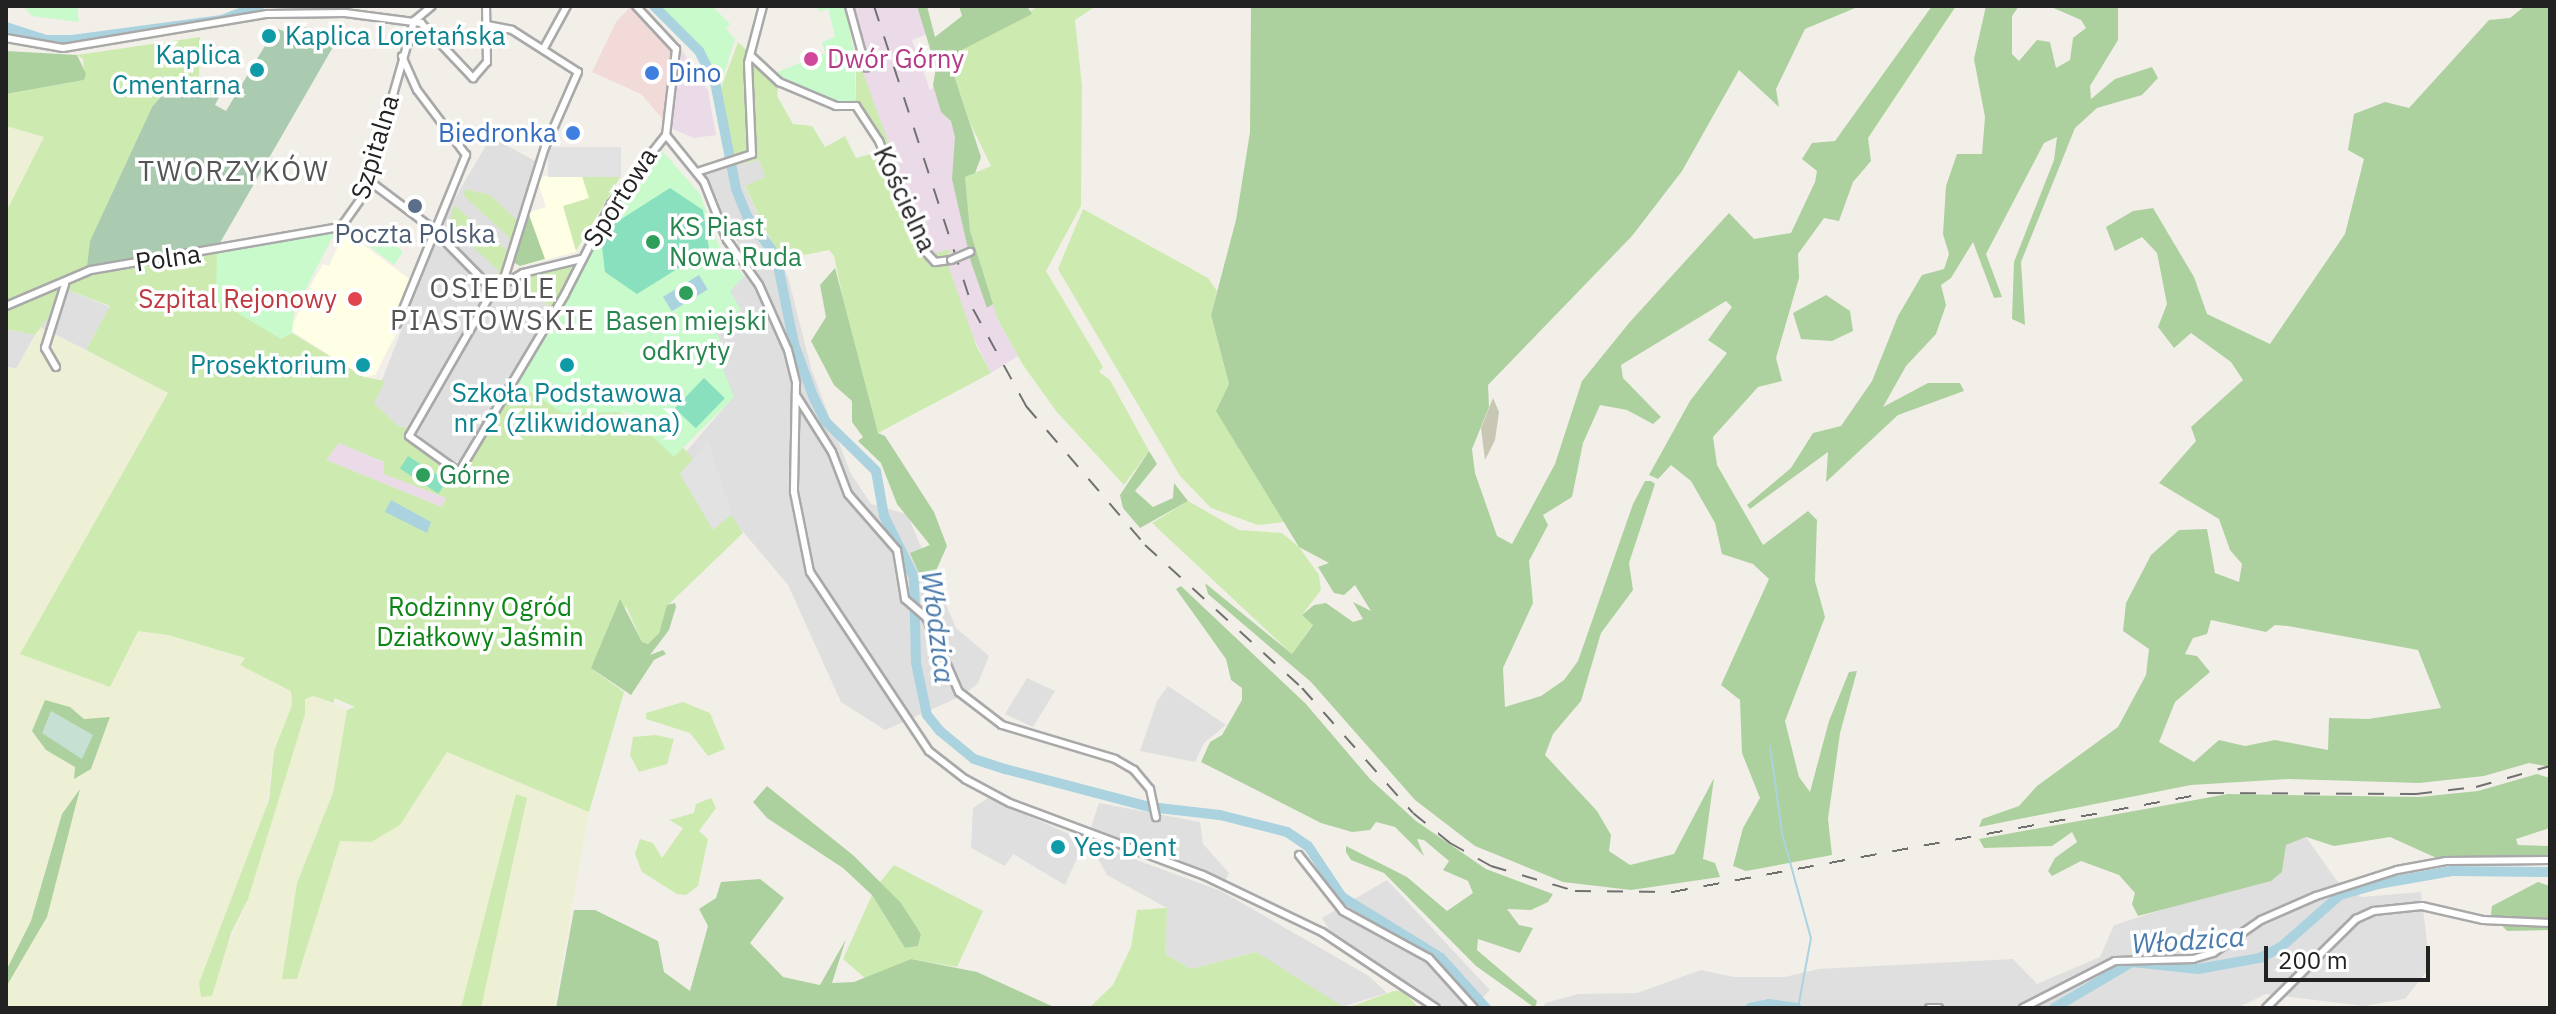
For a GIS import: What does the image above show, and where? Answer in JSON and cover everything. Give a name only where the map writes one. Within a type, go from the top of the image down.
[{"type":"street","points":[[414,21],[432,6]]},
{"type":"street","points":[[6,38],[44,47],[76,47],[299,11],[414,21],[429,30],[473,78],[487,62],[486,6]]},
{"type":"street","points":[[544,48],[567,6]]},
{"type":"street","points":[[636,6],[676,49],[664,118],[666,135],[697,172],[727,240],[770,308],[788,350],[796,395],[794,492],[806,559],[828,603],[929,751],[965,779],[1078,832],[1203,875],[1266,904],[1358,953],[1436,1008]]},
{"type":"street","points":[[697,172],[740,162],[755,147],[747,102],[750,55],[763,6]]},
{"type":"street","points":[[849,6],[866,68]]},
{"type":"street","name":"Szpitalna","points":[[336,230],[358,206],[368,180],[414,21]]},
{"type":"street","points":[[487,25],[507,28],[544,48],[578,72],[545,147],[503,283]]},
{"type":"street","name":"Kościelna","points":[[750,55],[779,82],[836,106],[856,106],[879,141],[923,249],[935,262],[951,260],[970,252]]},
{"type":"street","points":[[397,324],[466,155],[417,90],[402,56]]},
{"type":"street","name":"Sportowa","points":[[493,290],[411,433],[459,472],[611,204],[666,135]]},
{"type":"street","points":[[368,180],[435,234],[493,290],[503,283],[581,259]]},
{"type":"street","name":"Polna","points":[[6,306],[65,284],[91,270],[336,230]]},
{"type":"street","points":[[56,367],[45,348],[65,284]]},
{"type":"street","points":[[796,395],[832,452],[848,494],[897,550],[909,602],[919,607],[968,703],[1002,725],[1115,759],[1144,778],[1154,815]]},
{"type":"street","points":[[1299,855],[1343,911],[1429,958],[1474,1008]]},
{"type":"street","points":[[2023,1008],[2115,961],[2193,959],[2213,953],[2261,920],[2316,896],[2397,870],[2446,861],[2550,860]]},
{"type":"street","points":[[2266,1008],[2356,919],[2374,911],[2422,906],[2495,922],[2550,923]]},
{"type":"street","points":[[1929,1008],[1939,1008]]},
{"type":"shaded area","points":[[631,6],[670,41],[673,50],[666,123],[641,94],[592,72],[616,22]]},
{"type":"shaded area","points":[[852,6],[924,6],[931,33],[912,40],[930,90],[947,80],[998,320],[1018,356],[991,373],[918,227],[860,73],[870,69]]},
{"type":"shaded area","points":[[305,27],[325,33],[333,47],[217,248],[87,267],[90,241],[152,107],[165,92],[226,84],[215,105],[226,111],[266,44],[274,46],[278,29],[297,36]]},
{"type":"shaded area","points":[[682,50],[708,91],[716,135],[694,138],[668,127]]},
{"type":"shaded area","points":[[6,126],[44,137],[6,212]]},
{"type":"shaded area","points":[[491,137],[537,162],[508,276],[486,297],[413,429],[398,426],[373,403],[449,208]]},
{"type":"shaded area","points":[[548,147],[621,147],[621,177],[548,177]]},
{"type":"shaded area","points":[[759,160],[766,177],[745,187],[788,277],[811,368],[850,472],[871,504],[907,514],[956,628],[989,656],[978,683],[964,695],[885,730],[841,702],[788,585],[728,514],[686,452],[733,397],[717,354],[723,345],[714,329],[729,291],[754,267],[692,175]]},
{"type":"shaded area","points":[[544,176],[621,176],[576,252],[521,266],[512,261],[527,213],[546,207],[538,182]]},
{"type":"shaded area","name":"Szpital Rejonowy","points":[[345,231],[412,281],[398,317],[404,318],[375,375],[364,377],[290,330],[313,281],[323,264],[329,266]]},
{"type":"shaded area","points":[[516,279],[553,309],[463,460],[451,463],[416,433],[493,295]]},
{"type":"shaded area","points":[[68,290],[110,307],[86,350],[40,327]]},
{"type":"shaded area","points":[[40,327],[168,393],[20,654],[138,631],[168,635],[246,659],[241,665],[291,691],[292,705],[274,751],[266,808],[199,983],[221,961],[248,899],[304,699],[313,696],[347,710],[333,793],[297,883],[282,979],[340,840],[371,842],[409,812],[447,752],[589,812],[554,1008],[6,1008],[6,366],[16,369]]},
{"type":"shaded area","points":[[6,329],[35,335],[16,369],[6,366]]},
{"type":"shaded area","points":[[1493,398],[1499,412],[1495,440],[1485,460],[1481,428]]},
{"type":"shaded area","points":[[708,441],[732,514],[713,530],[680,474]]},
{"type":"shaded area","points":[[339,442],[385,463],[385,474],[446,498],[442,507],[325,460]]},
{"type":"shaded area","points":[[1027,678],[1055,691],[1033,727],[1005,714]]},
{"type":"shaded area","points":[[1168,686],[1226,725],[1204,743],[1195,762],[1140,751],[1157,701]]},
{"type":"shaded area","points":[[51,711],[93,735],[82,759],[42,733]]},
{"type":"shaded area","points":[[988,798],[1085,841],[1221,891],[1369,976],[1387,993],[1338,1008],[1256,952],[1191,969],[1165,954],[1167,908],[1107,875],[1091,846],[1082,847],[1065,885],[1013,854],[1005,866],[971,848],[973,808]]},
{"type":"shaded area","points":[[1099,803],[1200,822],[1203,844],[1229,873],[1226,880],[1090,831]]},
{"type":"shaded area","points":[[2306,837],[2337,881],[2362,897],[2421,892],[2430,967],[2405,999],[2364,1006],[2266,994],[2237,1008],[1543,1008],[1545,1003],[1578,994],[1637,993],[1701,970],[1734,977],[1785,977],[1818,969],[2013,959],[2037,984],[2100,957],[2114,925],[2282,872],[2286,845]]},
{"type":"shaded area","points":[[1387,880],[1490,990],[1472,1008],[1446,1008],[1332,934],[1322,918]]},
{"type":"green space","points":[[23,6],[77,6],[79,22],[32,16]]},
{"type":"green space","points":[[654,6],[666,6],[704,51],[721,88],[738,42],[779,82],[777,96],[793,124],[812,126],[825,147],[845,136],[856,158],[874,153],[879,141],[856,106],[856,53],[913,210],[918,209],[934,254],[949,249],[949,268],[976,345],[991,373],[878,433],[857,365],[834,256],[829,250],[780,260],[745,186],[765,177],[759,160],[732,166],[715,82],[699,51]]},
{"type":"green space","points":[[654,6],[712,6],[730,24],[726,29],[735,39],[720,87],[699,51]]},
{"type":"green space","points":[[817,6],[845,6],[854,51],[856,106],[836,106],[770,75],[825,53],[822,43],[835,36],[828,9],[819,12]]},
{"type":"green space","points":[[917,6],[927,6],[935,37],[962,16],[959,6],[1027,6],[1032,14],[948,57],[981,157],[975,173],[965,177],[970,231],[993,304],[987,308],[971,262],[952,179],[955,137],[951,121],[941,112],[933,85],[936,68]]},
{"type":"green space","points":[[1039,6],[1096,6],[1075,20],[1082,86],[1081,206],[1046,271],[1103,367],[1099,372],[1110,380],[1149,451],[1124,485],[1056,411],[1023,365],[998,320],[970,231],[965,177],[991,166],[970,123],[948,57]]},
{"type":"green space","points":[[1251,6],[1860,6],[1805,29],[1776,89],[1779,107],[1739,70],[1682,171],[1632,236],[1488,385],[1489,407],[1472,449],[1475,473],[1497,536],[1512,544],[1555,464],[1582,381],[1629,323],[1729,213],[1754,239],[1791,233],[1815,182],[1817,171],[1802,159],[1812,143],[1835,141],[1932,6],[1956,6],[1868,138],[1871,161],[1853,182],[1839,221],[1824,218],[1798,254],[1799,278],[1776,358],[1782,381],[1758,387],[1713,437],[1717,465],[1763,545],[1808,511],[1817,520],[1815,581],[1825,617],[1785,721],[1799,777],[1810,792],[1829,721],[1849,672],[1857,671],[1840,733],[1828,819],[1832,855],[1746,871],[1733,866],[1743,828],[1760,798],[1742,753],[1740,700],[1721,685],[1769,579],[1753,564],[1722,554],[1715,523],[1691,481],[1671,465],[1658,479],[1649,475],[1690,401],[1727,353],[1708,340],[1732,307],[1726,301],[1621,365],[1623,378],[1661,417],[1653,424],[1627,410],[1600,405],[1583,443],[1572,497],[1543,515],[1548,525],[1529,561],[1533,603],[1503,668],[1505,707],[1541,696],[1564,680],[1578,661],[1633,504],[1645,481],[1655,484],[1629,563],[1633,590],[1601,633],[1581,701],[1553,734],[1545,755],[1597,811],[1611,835],[1609,851],[1630,865],[1674,854],[1714,778],[1703,859],[1715,863],[1720,877],[1631,890],[1563,882],[1475,846],[1415,800],[1311,682],[1208,594],[1205,583],[1292,654],[1313,625],[1302,615],[1314,605],[1326,603],[1353,622],[1363,619],[1353,602],[1371,611],[1355,585],[1344,595],[1334,593],[1318,567],[1329,563],[1299,547],[1216,411],[1229,384],[1211,315],[1236,220],[1250,132]]},
{"type":"green space","points":[[1986,6],[2019,6],[2012,16],[2012,54],[2019,61],[2037,40],[2050,42],[2056,68],[2070,60],[2073,38],[2086,28],[2081,20],[2049,6],[2118,6],[2118,40],[2090,86],[2091,99],[2115,79],[2152,67],[2158,78],[2142,95],[2097,108],[2075,128],[2021,262],[2025,325],[2012,319],[2014,262],[2054,160],[2057,137],[2044,143],[1986,254],[2002,297],[1994,298],[1973,242],[1951,278],[1941,285],[1946,305],[1936,334],[1906,366],[1883,407],[1928,383],[1960,383],[1964,391],[1898,415],[1826,482],[1828,452],[1750,509],[1747,505],[1791,468],[1813,433],[1841,426],[1872,381],[1898,316],[1922,275],[1944,269],[1949,254],[1943,234],[1946,186],[1957,154],[1982,154],[1985,117],[1974,59]]},
{"type":"green space","points":[[2525,6],[2550,6],[2550,767],[2529,763],[2484,776],[2419,783],[2289,779],[2191,785],[1979,827],[1982,819],[2019,806],[2037,786],[2118,727],[2146,675],[2149,649],[2123,631],[2126,603],[2151,555],[2179,530],[2207,529],[2215,573],[2239,582],[2242,564],[2230,550],[2219,519],[2159,483],[2196,441],[2191,427],[2243,380],[2231,362],[2191,333],[2174,348],[2158,327],[2167,304],[2157,253],[2142,237],[2115,251],[2106,227],[2133,211],[2153,208],[2194,277],[2207,314],[2270,344],[2345,234],[2364,159],[2348,150],[2354,114],[2385,102],[2409,108],[2489,20],[2510,18]],"holes":[[[2211,620],[2266,632],[2275,625],[2288,626],[2418,650],[2441,708],[2368,719],[2329,718],[2328,750],[2275,740],[2245,746],[2219,740],[2194,762],[2159,742],[2175,702],[2210,672],[2197,656],[2185,654],[2193,638],[2207,634]]]},
{"type":"green space","name":"Rodzinny Ogród Działkowy Jaśmin","points":[[200,37],[199,83],[165,92],[152,107],[90,241],[217,248],[281,339],[292,333],[364,377],[385,381],[374,403],[398,426],[413,429],[409,436],[459,472],[456,480],[511,378],[523,389],[660,422],[698,464],[743,533],[667,606],[659,633],[648,644],[642,642],[626,606],[591,668],[624,692],[589,812],[447,752],[400,825],[371,842],[340,841],[297,979],[282,979],[297,883],[333,793],[347,710],[355,707],[334,698],[334,703],[313,696],[305,699],[305,714],[248,899],[231,933],[212,996],[201,997],[199,983],[269,800],[274,751],[292,705],[291,691],[240,665],[245,658],[168,635],[138,631],[110,687],[20,654],[168,393],[86,350],[110,306],[68,290],[35,335],[6,329],[6,212],[44,137],[6,126],[6,94],[84,80],[83,59],[77,55]],"holes":[[[339,443],[384,462],[384,474],[446,498],[442,507],[326,460]]]},
{"type":"green space","points":[[6,51],[77,55],[86,74],[84,80],[6,94]]},
{"type":"green space","points":[[658,146],[700,194],[719,246],[744,276],[730,291],[741,310],[714,329],[723,345],[717,354],[734,397],[674,457],[627,412],[562,413],[511,378],[572,289],[624,192]]},
{"type":"green space","points":[[582,176],[621,176],[576,251],[563,206],[589,198]]},
{"type":"green space","name":"KS Piast Nowa Ruda","points":[[670,188],[703,210],[709,249],[637,294],[605,272],[601,238],[604,230]]},
{"type":"green space","points":[[465,189],[490,195],[519,222],[513,241],[464,196]]},
{"type":"green space","points":[[454,205],[510,253],[505,269],[495,280],[499,271],[453,229],[446,235]]},
{"type":"green space","points":[[1083,209],[1208,278],[1217,291],[1211,315],[1229,384],[1217,411],[1284,522],[1258,525],[1211,508],[1180,476],[1058,269]]},
{"type":"green space","points":[[528,212],[545,259],[520,266],[513,262]]},
{"type":"green space","points":[[374,226],[403,252],[394,265],[365,243]]},
{"type":"green space","points":[[336,230],[294,312],[292,333],[281,339],[216,300],[217,248]]},
{"type":"green space","points":[[570,263],[574,274],[553,309],[516,279]]},
{"type":"green space","points":[[835,268],[878,433],[885,436],[934,512],[947,546],[927,591],[910,553],[930,545],[897,504],[881,463],[858,441],[863,437],[852,422],[852,401],[834,385],[811,341],[826,317],[820,285]]},
{"type":"green space","points":[[1826,295],[1850,311],[1853,331],[1832,341],[1801,339],[1793,313]]},
{"type":"green space","points":[[704,378],[725,398],[696,428],[675,408]]},
{"type":"green space","points":[[1149,451],[1157,464],[1135,491],[1153,507],[1173,498],[1174,483],[1188,501],[1140,528],[1123,508],[1120,495]]},
{"type":"green space","name":"Górne","points":[[408,456],[447,481],[438,494],[400,469]]},
{"type":"green space","points":[[1188,501],[1239,530],[1282,533],[1299,547],[1319,575],[1321,590],[1302,615],[1313,624],[1292,654],[1152,523]]},
{"type":"green space","points":[[1181,586],[1306,704],[1370,779],[1416,821],[1486,869],[1553,894],[1548,902],[1531,910],[1507,909],[1519,925],[1533,928],[1520,953],[1478,939],[1477,950],[1537,1001],[1535,1008],[1476,966],[1384,873],[1351,860],[1346,852],[1346,846],[1407,877],[1447,911],[1473,893],[1468,881],[1443,870],[1449,861],[1424,840],[1417,839],[1424,856],[1395,827],[1376,822],[1370,830],[1352,832],[1321,823],[1201,762],[1210,742],[1222,735],[1242,700],[1242,688],[1231,680],[1226,659],[1176,589]]},
{"type":"green space","points":[[620,599],[642,642],[648,644],[659,633],[667,605],[675,603],[676,607],[669,630],[650,655],[663,650],[666,654],[654,660],[631,695],[591,668]]},
{"type":"green space","points":[[45,700],[70,707],[84,719],[110,717],[91,769],[74,779],[75,767],[46,750],[32,731]]},
{"type":"green space","points":[[683,702],[710,713],[725,749],[708,756],[690,733],[646,719],[646,713]]},
{"type":"green space","points":[[656,735],[674,739],[667,764],[639,772],[630,755],[633,737]]},
{"type":"green space","points":[[2537,774],[2550,778],[2550,828],[2516,839],[2518,845],[2550,846],[2550,857],[2441,860],[2390,837],[2334,846],[2306,837],[2286,845],[2282,872],[2271,881],[2138,916],[2132,904],[2135,893],[2119,875],[2081,861],[2052,876],[2048,871],[2055,858],[2077,842],[2072,832],[2052,846],[1984,848],[1979,839],[2228,794],[2419,797],[2478,791]]},
{"type":"green space","points":[[767,786],[854,856],[901,903],[921,934],[918,946],[905,948],[872,895],[843,868],[767,818],[753,802]]},
{"type":"green space","points":[[80,789],[47,917],[6,987],[6,971],[31,921],[62,814]]},
{"type":"green space","points":[[516,794],[527,798],[481,1008],[461,1008]]},
{"type":"green space","points":[[711,798],[716,808],[699,831],[708,839],[698,886],[686,895],[677,894],[642,872],[635,854],[640,839],[653,843],[662,858],[683,828],[669,820],[694,813],[696,804]]},
{"type":"green space","points":[[894,865],[983,911],[957,967],[911,959],[865,978],[843,959],[872,895],[905,948],[918,946],[921,933],[880,882]]},
{"type":"green space","points":[[760,879],[784,898],[750,943],[783,977],[820,985],[846,939],[832,983],[854,982],[911,959],[977,972],[1056,1008],[556,1008],[574,910],[595,910],[658,941],[664,972],[690,991],[708,926],[699,909],[716,898],[721,882]]},
{"type":"green space","points":[[2538,882],[2550,886],[2550,930],[2507,931],[2491,914],[2492,906]]},
{"type":"green space","points":[[1167,908],[1165,954],[1191,969],[1256,952],[1345,1008],[1089,1008],[1113,985],[1131,947],[1137,910]]},
{"type":"green space","points":[[1394,991],[1403,991],[1419,1008],[1347,1008]]},
{"type":"water","name":"Basen miejski odkryty","points":[[699,275],[708,290],[672,311],[663,297]]},
{"type":"water","points":[[391,500],[431,522],[427,533],[385,512]]},
{"type":"waterway","name":"Włodzica","points":[[6,27],[46,40],[72,40],[222,20],[259,6]]},
{"type":"waterway","name":"Włodzica","points":[[654,6],[699,51],[715,82],[736,189],[748,218],[776,256],[794,344],[813,396],[825,421],[876,471],[884,516],[914,577],[916,663],[927,715],[940,731],[974,759],[1005,769],[1150,807],[1220,815],[1287,832],[1308,846],[1342,897],[1441,958],[1486,1008]]},
{"type":"waterway","points":[[1770,746],[1782,833],[1811,938],[1798,1008]]},
{"type":"waterway","name":"Włodzica","points":[[2054,1008],[2132,962],[2198,969],[2260,958],[2281,947],[2340,895],[2378,884],[2452,871],[2550,872]]},
{"type":"waterway","name":"Włodzica","points":[[1750,1008],[1769,1004],[1797,1008]]},
{"type":"railway","points":[[874,6],[973,309],[1026,406],[1145,545],[1302,688],[1413,813],[1450,843],[1491,866],[1575,891],[1672,892],[2208,793],[2416,794],[2476,787],[2550,766]]},
{"type":"place","name":"Kaplica Loretańska","points":[[269,36]]},
{"type":"place","name":"Dwór Górny","points":[[811,59]]},
{"type":"place","name":"Kaplica Cmentarna","points":[[257,70]]},
{"type":"place","name":"Dino","points":[[652,73]]},
{"type":"place","name":"Biedronka","points":[[573,133]]},
{"type":"place","name":"Poczta Polska","points":[[415,206]]},
{"type":"place","name":"KS Piast Nowa Ruda","points":[[653,242]]},
{"type":"place","name":"Basen miejski odkryty","points":[[686,293]]},
{"type":"place","name":"Szpital Rejonowy","points":[[355,299]]},
{"type":"place","name":"Prosektorium","points":[[363,365]]},
{"type":"place","name":"Szkoła Podstawowa nr 2 (zlikwidowana)","points":[[567,365]]},
{"type":"place","name":"Górne","points":[[423,475]]},
{"type":"place","name":"Yes Dent","points":[[1058,847]]},
{"type":"district","name":"TWORZYKÓW","points":[[234,171]]},
{"type":"district","name":"OSIEDLE PIASTOWSKIE","points":[[493,304]]}]
